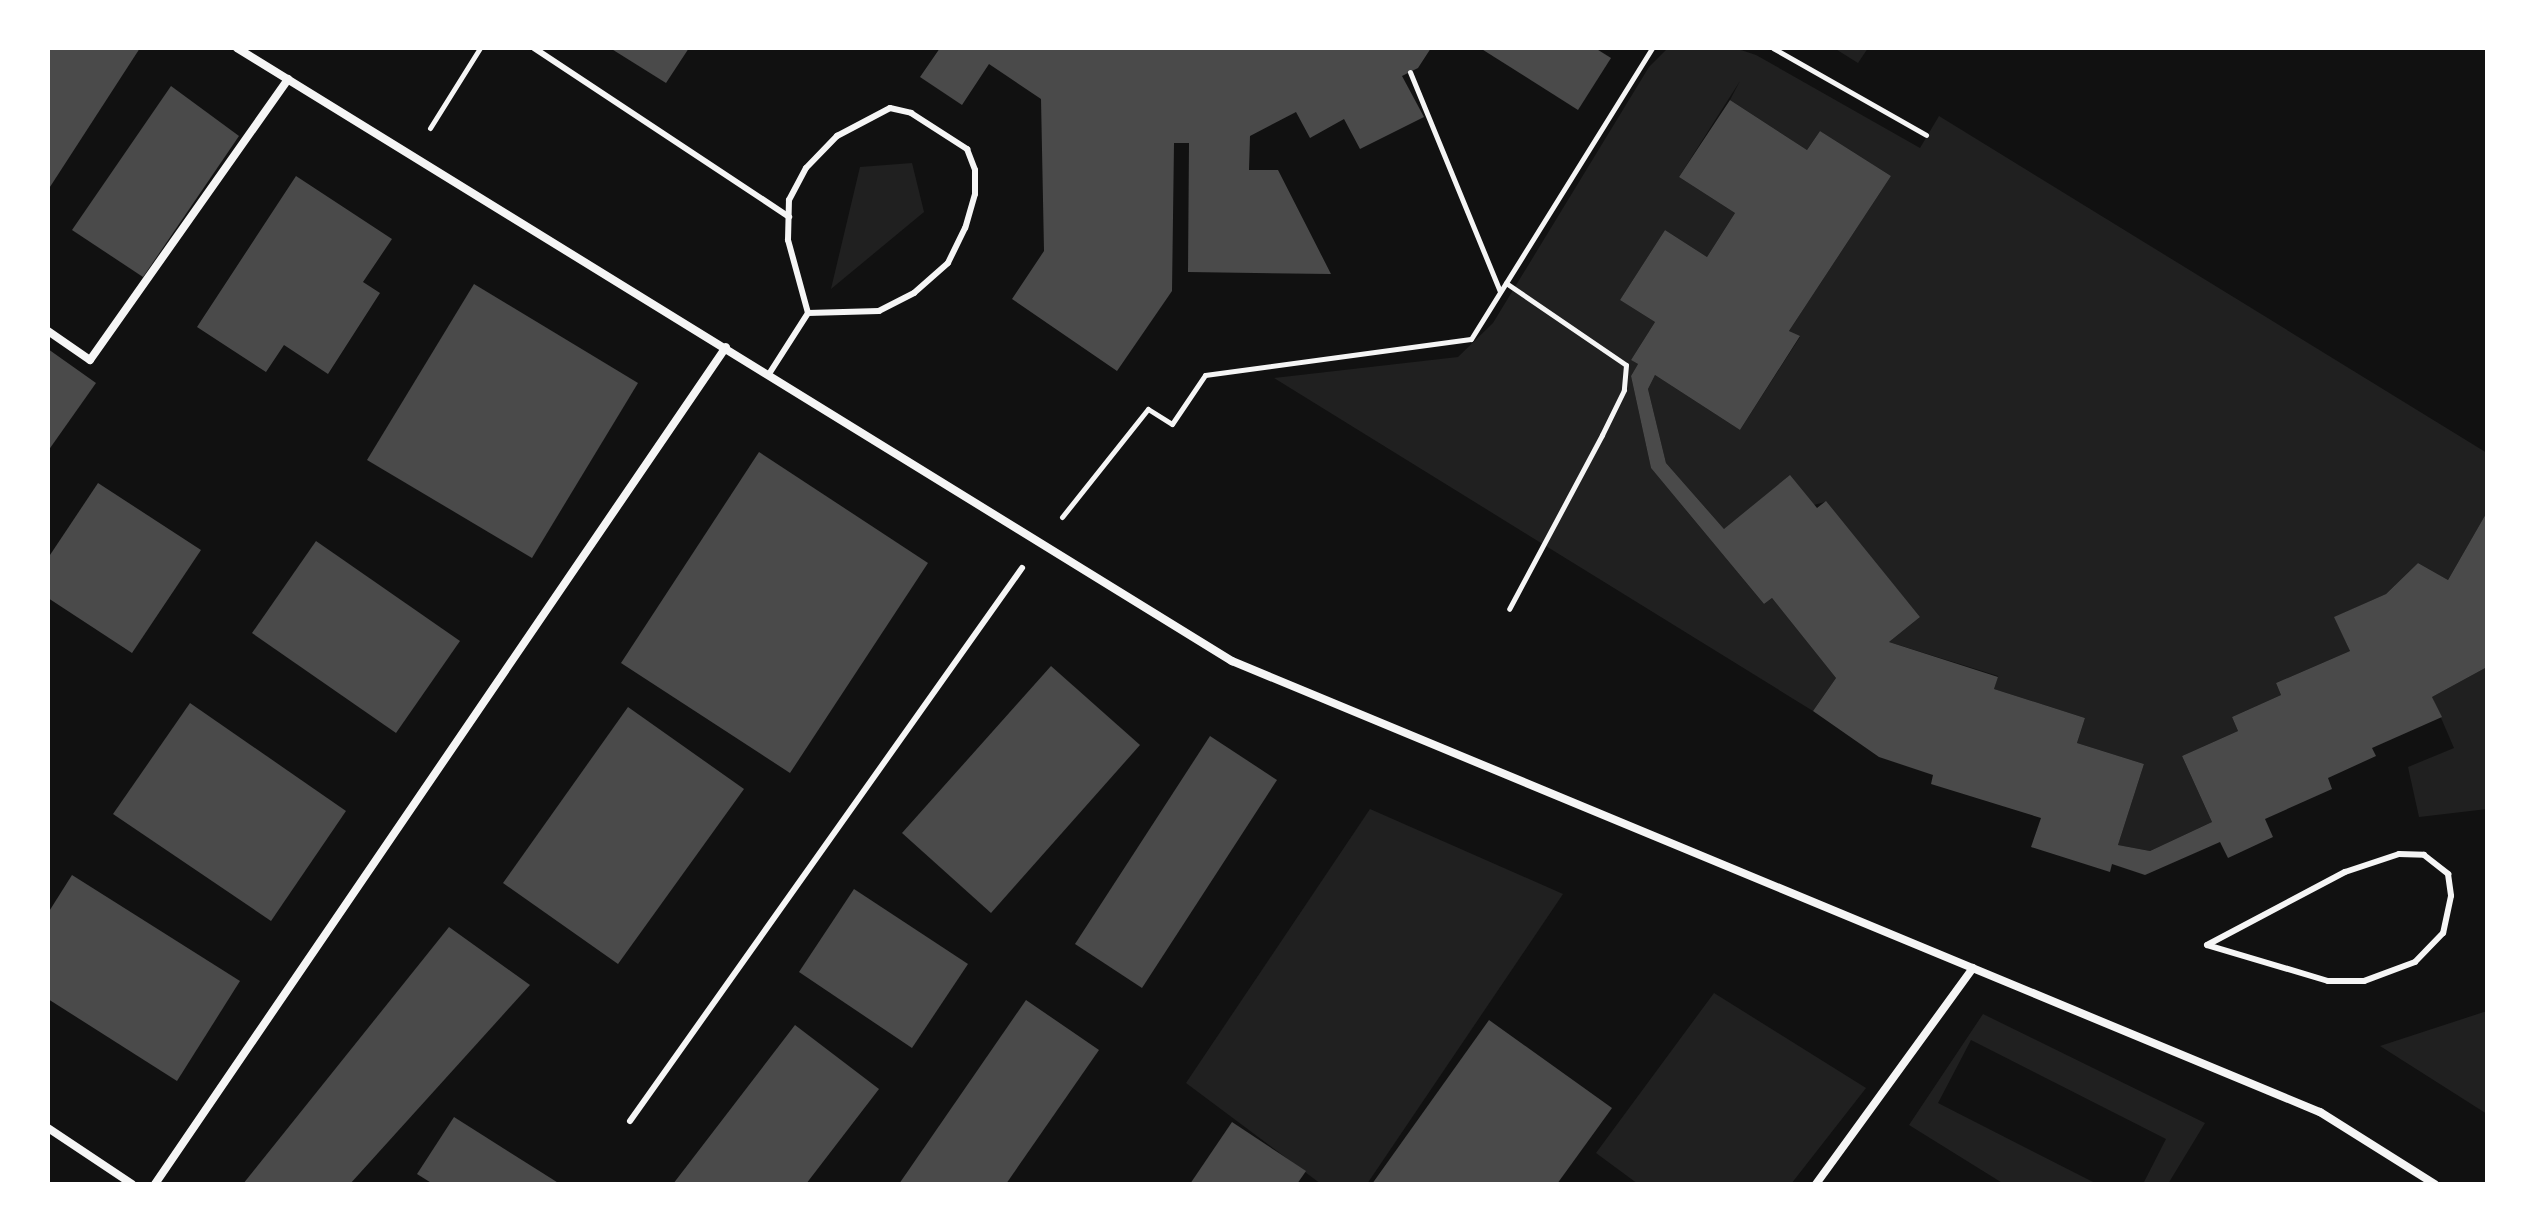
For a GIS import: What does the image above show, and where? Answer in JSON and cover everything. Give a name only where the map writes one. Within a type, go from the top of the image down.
[{"type":"street","points":[[237,48],[1232,661],[2320,1112],[2435,1184]]},
{"type":"street","points":[[48,331],[90,360],[288,79]]},
{"type":"street","points":[[155,1184],[726,347]]},
{"type":"street","points":[[1816,1184],[1973,968]]},
{"type":"street","points":[[48,1128],[132,1184]]},
{"type":"lane","points":[[534,48],[789,217]]},
{"type":"lane","points":[[769,374],[808,313],[788,240],[789,200],[806,168],[837,136],[890,108],[911,113],[967,149],[975,170],[975,194],[965,228],[948,263],[898,301],[879,311],[808,313]]},
{"type":"lane","points":[[630,1121],[1022,568]]},
{"type":"lane","points":[[2424,855],[2448,874],[2451,896],[2443,933],[2415,962],[2364,981],[2289,972],[2207,945],[2375,859],[2424,855]]},
{"type":"path","points":[[413,157],[480,48]]},
{"type":"path","points":[[1041,543],[1148,409],[1172,424],[1205,375],[1471,339],[1652,48]]},
{"type":"path","points":[[1773,48],[1926,135]]},
{"type":"path","points":[[1410,72],[1501,292]]},
{"type":"path","points":[[1506,283],[1626,365],[1624,390],[1608,424],[1509,609]]},
{"type":"shaded area","points":[[1668,48],[1735,48],[1756,55],[1920,148],[1939,116],[2487,453],[2487,512],[2448,580],[2418,563],[2386,594],[2335,617],[2350,651],[2276,683],[2281,695],[2232,717],[2238,731],[2182,756],[2212,822],[2150,851],[2118,845],[2144,764],[2077,743],[2085,718],[1994,689],[1998,676],[1889,642],[1920,617],[1825,502],[1724,529],[1666,463],[1648,389],[1655,375],[1740,430],[1800,337],[1789,331],[1891,176],[1820,131],[1807,150],[1730,100],[1740,81],[1679,177],[1735,213],[1707,257],[1665,230],[1620,300],[1655,322],[1631,360],[1638,364],[1631,376],[1651,468],[1764,604],[1772,598],[1836,678],[1813,711],[1274,378],[1458,357],[1493,323],[1649,67]]},
{"type":"shaded area","points":[[1834,48],[1868,48],[1858,63]]},
{"type":"shaded area","points":[[912,163],[924,212],[831,289],[860,167]]},
{"type":"shaded area","points":[[2487,667],[2487,809],[2419,817],[2408,767],[2454,748],[2432,697]]},
{"type":"shaded area","points":[[1370,809],[1563,894],[1367,1184],[1321,1184],[1186,1083]]},
{"type":"shaded area","points":[[1714,993],[1866,1088],[1791,1184],[1638,1184],[1596,1153]]},
{"type":"shaded area","points":[[2487,1011],[2487,1114],[2380,1046]]},
{"type":"shaded area","points":[[1983,1014],[2205,1123],[2168,1184],[2143,1184],[2166,1139],[1971,1040],[1938,1103],[2097,1184],[2004,1184],[1909,1125]]},
{"type":"building","points":[[48,48],[140,48],[48,190]]},
{"type":"building","points":[[610,48],[689,48],[666,83]]},
{"type":"building","points":[[940,48],[1431,48],[1418,68],[1402,76],[1424,117],[1360,149],[1344,119],[1310,138],[1296,112],[1250,136],[1249,170],[1278,170],[1331,274],[1188,272],[1189,143],[1174,143],[1172,291],[1117,371],[1012,299],[1044,251],[1041,99],[989,64],[962,105],[920,77]]},
{"type":"building","points":[[1480,48],[1595,48],[1611,58],[1578,110]]},
{"type":"building","points":[[171,86],[239,136],[143,277],[72,230]]},
{"type":"building","points":[[1730,100],[1807,150],[1820,131],[1891,176],[1789,331],[1800,336],[1740,430],[1655,375],[1648,389],[1666,463],[1724,529],[1790,475],[1817,508],[1826,501],[1920,617],[1889,642],[1998,677],[1994,689],[2085,718],[2077,743],[2144,764],[2118,845],[2150,851],[2212,822],[2182,756],[2238,731],[2232,717],[2281,695],[2276,683],[2350,651],[2334,617],[2386,594],[2418,563],[2448,580],[2487,512],[2487,667],[2432,697],[2442,717],[2372,748],[2376,756],[2328,778],[2332,789],[2265,819],[2273,837],[2228,858],[2220,842],[2145,875],[2112,864],[2110,872],[2031,847],[2041,818],[1931,784],[1933,775],[1879,757],[1813,711],[1836,678],[1772,598],[1764,604],[1651,468],[1631,376],[1638,364],[1631,360],[1655,322],[1620,300],[1665,230],[1707,257],[1735,213],[1679,177]]},
{"type":"building","points":[[296,176],[392,239],[363,282],[380,293],[328,374],[284,345],[266,372],[197,327]]},
{"type":"building","points":[[474,284],[638,383],[532,558],[367,460]]},
{"type":"building","points":[[48,349],[96,383],[48,451]]},
{"type":"building","points":[[759,452],[928,563],[790,773],[621,663]]},
{"type":"building","points":[[98,483],[201,550],[132,653],[48,598],[48,558]]},
{"type":"building","points":[[316,541],[460,641],[396,733],[252,633]]},
{"type":"building","points":[[1051,666],[1140,745],[991,913],[902,833]]},
{"type":"building","points":[[190,703],[346,811],[271,921],[113,814]]},
{"type":"building","points":[[628,707],[744,789],[618,964],[503,883]]},
{"type":"building","points":[[1210,736],[1277,780],[1142,988],[1075,944]]},
{"type":"building","points":[[72,875],[240,981],[177,1081],[48,999],[48,913]]},
{"type":"building","points":[[854,889],[968,964],[912,1048],[799,972]]},
{"type":"building","points":[[449,927],[530,985],[350,1184],[243,1184]]},
{"type":"building","points":[[1026,1000],[1099,1050],[1006,1184],[899,1184]]},
{"type":"building","points":[[1489,1020],[1612,1108],[1557,1184],[1372,1184]]},
{"type":"building","points":[[795,1025],[879,1089],[806,1184],[673,1184]]},
{"type":"building","points":[[454,1117],[560,1184],[433,1184],[417,1174]]},
{"type":"building","points":[[1232,1122],[1306,1171],[1297,1184],[1190,1184]]}]
